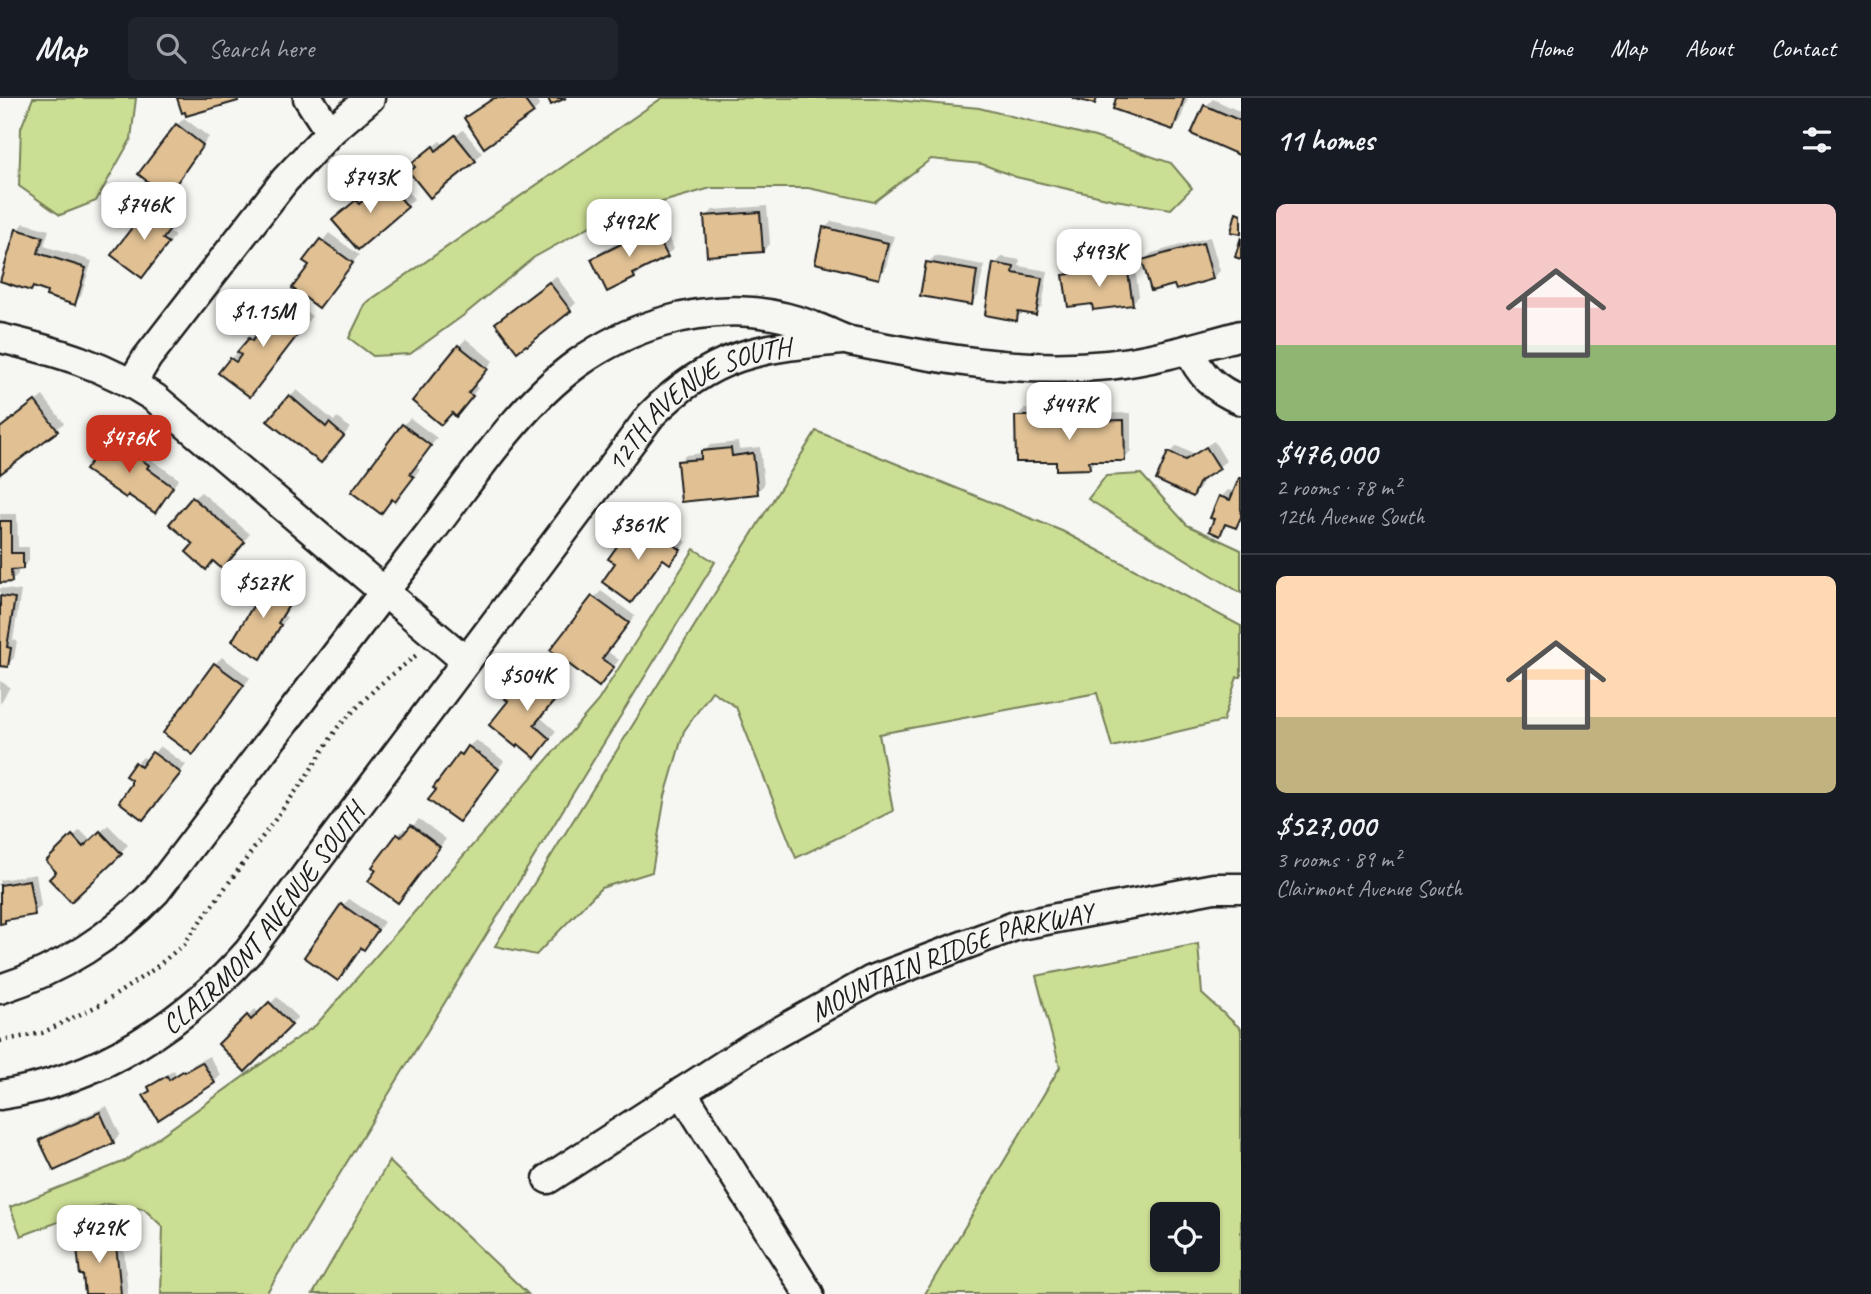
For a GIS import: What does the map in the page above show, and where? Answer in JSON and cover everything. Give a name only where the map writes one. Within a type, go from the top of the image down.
[{"type":"street","points":[[308,98],[330,132]]},
{"type":"street","points":[[132,383],[147,358],[285,180],[330,132],[370,98]]},
{"type":"street","name":"12TH AVENUE SOUTH","points":[[385,591],[529,407],[570,370],[606,346],[661,323],[712,312],[773,315],[797,321],[844,340],[939,358],[1006,367],[1107,365],[1189,349],[1241,335]]},
{"type":"street","points":[[0,338],[79,358],[132,383],[176,415],[466,661]]},
{"type":"street","name":"12TH AVENUE SOUTH","points":[[466,661],[651,415],[669,396],[689,380],[733,357],[780,346],[844,340]]},
{"type":"street","points":[[1189,349],[1205,378],[1217,388],[1241,400]]},
{"type":"street","points":[[0,989],[56,968],[110,934],[134,914],[156,891],[385,591]]},
{"type":"street","name":"CLAIRMONT AVENUE SOUTH","points":[[0,1095],[43,1085],[108,1060],[170,1024],[225,978],[249,951],[466,661]]},
{"type":"street","name":"MOUNTAIN RIDGE PARKWAY","points":[[548,1179],[750,1048],[872,980],[1016,926],[1214,888],[1241,888]]},
{"type":"street","points":[[682,1092],[809,1294]]},
{"type":"path","points":[[0,1041],[42,1033],[105,1002],[155,968],[184,944],[304,780],[338,727],[378,686],[437,637]]},
{"type":"green space","points":[[33,98],[136,98],[131,139],[96,201],[60,215],[19,186],[21,128]]},
{"type":"green space","points":[[662,98],[876,98],[979,108],[1095,137],[1171,163],[1192,188],[1171,209],[1115,200],[1016,177],[982,164],[931,159],[874,202],[808,188],[711,188],[603,219],[533,258],[464,315],[410,354],[373,356],[349,338],[366,303]]},
{"type":"green space","points":[[816,431],[1062,531],[1241,626],[1241,677],[1237,677],[1223,721],[1112,747],[1097,693],[879,734],[893,811],[796,858],[736,707],[712,691],[684,731],[665,796],[652,872],[601,888],[536,955],[495,946]]},
{"type":"green space","points":[[1141,474],[1187,525],[1241,550],[1241,593],[1088,499],[1106,476]]},
{"type":"green space","points":[[694,549],[715,562],[266,1294],[161,1294],[163,1227],[144,1209],[106,1204],[21,1236],[10,1207],[125,1161],[316,1025],[598,701]]},
{"type":"green space","points":[[1198,944],[1202,994],[1241,1029],[1241,1294],[925,1294],[1060,1067],[1036,976]]},
{"type":"green space","points":[[389,1161],[528,1294],[313,1294]]},
{"type":"building","points":[[177,98],[237,98],[238,101],[186,116],[185,112],[182,113]]},
{"type":"building","points":[[494,98],[523,98],[534,113],[484,148],[464,118]]},
{"type":"building","points":[[548,98],[566,98],[551,105]]},
{"type":"building","points":[[1072,98],[1097,98],[1095,104]]},
{"type":"building","points":[[1116,98],[1184,98],[1173,130],[1113,109]]},
{"type":"building","points":[[1204,105],[1241,121],[1241,156],[1191,134]]},
{"type":"building","points":[[176,124],[203,145],[174,187],[173,185],[165,195],[138,174]]},
{"type":"building","points":[[455,135],[476,161],[430,198],[409,172],[415,167],[412,163],[433,146],[436,151]]},
{"type":"building","points":[[386,181],[408,207],[358,250],[332,220],[356,200],[359,204]]},
{"type":"building","points":[[150,204],[175,223],[163,239],[169,243],[142,278],[111,255]]},
{"type":"building","points":[[760,212],[763,252],[707,256],[704,216]]},
{"type":"building","points":[[1236,212],[1241,214],[1241,234],[1231,232]]},
{"type":"building","points":[[823,227],[888,243],[879,279],[815,263]]},
{"type":"building","points":[[653,228],[668,257],[633,274],[635,278],[607,292],[591,259]]},
{"type":"building","points":[[16,229],[43,237],[38,253],[86,268],[75,305],[46,296],[47,292],[33,287],[31,291],[0,281]]},
{"type":"building","points":[[1241,237],[1241,259],[1235,257]]},
{"type":"building","points":[[320,239],[353,263],[319,308],[292,288],[309,265],[303,261]]},
{"type":"building","points":[[1203,243],[1213,279],[1176,290],[1174,285],[1151,291],[1142,260]]},
{"type":"building","points":[[926,262],[977,271],[972,305],[920,296]]},
{"type":"building","points":[[993,263],[1014,267],[1013,273],[1042,278],[1036,315],[1018,312],[1017,321],[985,315]]},
{"type":"building","points":[[1127,266],[1133,305],[1093,310],[1092,304],[1068,307],[1063,275]]},
{"type":"building","points":[[549,282],[571,311],[517,352],[495,323]]},
{"type":"building","points":[[274,300],[306,324],[250,397],[218,373],[230,358],[236,362],[241,355],[237,352],[249,338],[252,341],[262,328],[256,324]]},
{"type":"building","points":[[458,345],[488,369],[468,393],[473,396],[456,417],[452,413],[441,425],[412,401]]},
{"type":"building","points":[[289,395],[326,427],[329,423],[344,436],[321,463],[267,421]]},
{"type":"building","points":[[35,401],[58,431],[0,474],[0,428]]},
{"type":"building","points":[[1015,416],[1043,416],[1043,422],[1124,420],[1125,461],[1089,461],[1090,469],[1056,470],[1056,462],[1016,462]]},
{"type":"building","points":[[402,424],[431,446],[410,474],[414,477],[395,502],[392,499],[381,514],[351,492]]},
{"type":"building","points":[[108,437],[149,465],[147,468],[173,487],[155,513],[128,495],[126,498],[85,470]]},
{"type":"building","points":[[1206,447],[1220,469],[1200,481],[1193,497],[1156,480],[1168,452],[1185,460]]},
{"type":"building","points":[[731,448],[732,456],[753,453],[758,494],[681,502],[677,461],[701,459],[701,451]]},
{"type":"building","points":[[1239,478],[1241,517],[1236,528],[1225,524],[1220,536],[1209,531],[1214,519],[1210,518],[1219,496],[1230,500]]},
{"type":"building","points":[[192,497],[245,542],[222,569],[213,561],[206,570],[186,552],[193,544],[169,524]]},
{"type":"building","points":[[0,521],[11,521],[11,553],[23,553],[23,569],[11,570],[12,582],[0,583]]},
{"type":"building","points":[[644,523],[681,550],[670,564],[663,559],[631,603],[602,582],[615,563],[608,559],[625,535],[632,541]]},
{"type":"building","points":[[268,581],[294,597],[261,659],[232,641]]},
{"type":"building","points":[[0,596],[15,598],[7,647],[11,648],[8,667],[0,666]]},
{"type":"building","points":[[592,596],[629,623],[602,659],[614,667],[599,687],[550,650]]},
{"type":"building","points":[[214,663],[244,685],[193,755],[163,733]]},
{"type":"building","points":[[533,668],[562,692],[534,725],[550,739],[535,758],[518,744],[516,747],[489,725],[508,701],[505,699]]},
{"type":"building","points":[[468,746],[499,769],[459,822],[428,800],[436,790],[433,788],[459,753],[462,755]]},
{"type":"building","points":[[152,752],[181,773],[143,820],[119,802],[131,784],[131,780],[125,776],[135,762],[141,767]]},
{"type":"building","points":[[411,825],[440,847],[398,903],[368,881],[376,870],[372,867],[397,834],[401,837]]},
{"type":"building","points":[[100,831],[122,854],[71,902],[49,879],[56,872],[46,861],[72,835],[83,847]]},
{"type":"building","points":[[29,880],[35,915],[5,920],[5,923],[0,924],[0,885]]},
{"type":"building","points":[[341,904],[378,930],[364,950],[361,948],[338,981],[304,957]]},
{"type":"building","points":[[269,1002],[292,1025],[245,1072],[218,1044],[247,1015],[251,1020]]},
{"type":"building","points":[[202,1062],[215,1083],[158,1120],[143,1095],[150,1091],[148,1087],[167,1076],[169,1080]]},
{"type":"building","points":[[100,1112],[114,1143],[54,1171],[39,1140]]},
{"type":"building","points":[[115,1235],[121,1294],[85,1294],[76,1239]]}]
